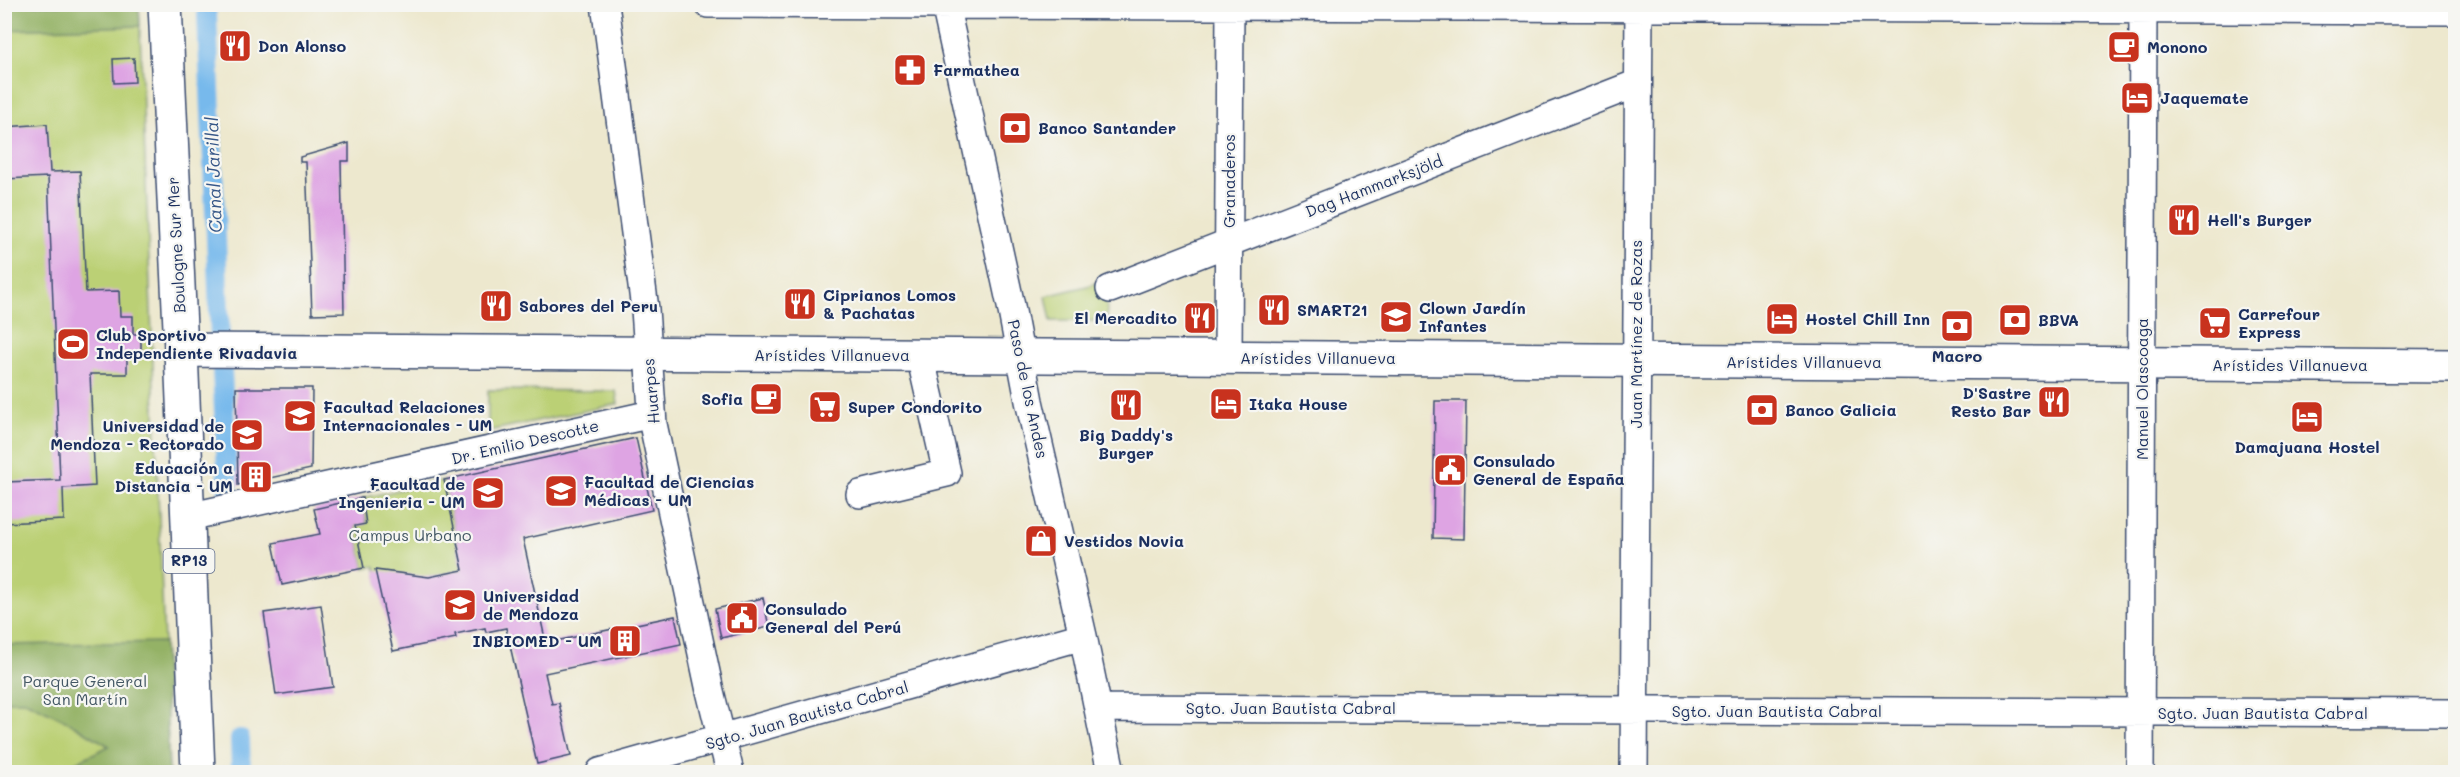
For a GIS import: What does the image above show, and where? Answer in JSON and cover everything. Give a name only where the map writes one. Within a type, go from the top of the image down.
[{"type":"main road","name":"Boulogne Sur Mer","points":[[165,4],[182,350],[198,772]]},
{"type":"main road","name":"Arístides Villanueva","points":[[182,350],[2456,366]]},
{"type":"street","name":"Huarpes","points":[[605,4],[645,309],[652,414],[730,772]]},
{"type":"street","points":[[708,4],[2456,11]]},
{"type":"street","name":"Paso de los Andes","points":[[945,5],[1029,401],[1099,708],[1111,772]]},
{"type":"street","name":"Granaderos","points":[[1228,358],[1230,6]]},
{"type":"street","name":"Juan Martínez de Rozas","points":[[1634,772],[1639,7]]},
{"type":"street","name":"Manuel Olascoaga","points":[[2140,772],[2143,8]]},
{"type":"street","name":"Dag Hammarksjöld","points":[[1110,289],[1638,83]]},
{"type":"street","points":[[860,494],[947,473],[920,355]]},
{"type":"street","name":"Dr. Emilio Descotte","points":[[188,517],[652,414]]},
{"type":"street","name":"Sgto. Juan Bautista Cabral","points":[[600,772],[1083,636]]},
{"type":"street","name":"Sgto. Juan Bautista Cabral","points":[[1099,708],[2456,713]]},
{"type":"green space","points":[[4,5],[139,5],[140,26],[5,30]]},
{"type":"green space","name":"Parque General San Martín","points":[[5,5],[139,5],[169,772],[5,772]]},
{"type":"green space","points":[[1106,279],[1107,321],[1051,321],[1046,296]]},
{"type":"green space","points":[[488,390],[616,391],[618,404],[488,431]]},
{"type":"green space","name":"Campus Urbano","points":[[444,480],[463,570],[380,588],[375,566],[364,568],[355,526],[367,523],[362,498]]},
{"type":"green space","points":[[164,642],[169,772],[56,772],[109,746],[65,720],[25,701],[5,701],[5,645]]},
{"type":"building","points":[[134,58],[135,82],[114,83],[113,59]]},
{"type":"building","points":[[47,124],[50,172],[80,171],[86,292],[119,291],[120,316],[133,316],[133,334],[141,334],[141,354],[127,355],[127,374],[90,374],[95,486],[63,488],[64,520],[4,523],[4,482],[60,480],[48,177],[4,179],[4,127]]},
{"type":"building","points":[[349,143],[349,161],[341,161],[344,313],[312,314],[306,162],[300,162],[300,157]]},
{"type":"building","points":[[236,388],[312,388],[311,469],[238,485]]},
{"type":"building","name":"Consulado General de España","points":[[1435,401],[1466,401],[1464,539],[1433,538]]},
{"type":"building","name":"Universidad de Mendoza","points":[[636,438],[652,510],[523,539],[546,643],[675,616],[681,644],[545,673],[552,704],[559,703],[571,756],[537,764],[506,628],[486,632],[485,628],[455,634],[456,638],[393,651],[375,570],[429,577],[463,570],[444,480]]},
{"type":"building","points":[[362,498],[366,524],[355,526],[364,568],[282,585],[273,543],[320,534],[314,509]]},
{"type":"building","name":"Consulado General del Perú","points":[[763,598],[769,627],[721,638],[715,609]]},
{"type":"building","points":[[321,605],[333,687],[276,695],[264,613]]},
{"type":"waterway","name":"Canal Jarillal","points":[[207,14],[220,337]]},
{"type":"waterway","name":"Canal Jarillal","points":[[222,370],[228,495]]},
{"type":"waterway","name":"Canal Jarillal","points":[[240,739],[241,772]]},
{"type":"place","name":"Don Alonso","points":[[235,46]]},
{"type":"place","name":"Monono","points":[[2124,47]]},
{"type":"place","name":"Farmathea","points":[[910,70]]},
{"type":"place","name":"Jaquemate","points":[[2137,98]]},
{"type":"place","name":"Banco Santander","points":[[1015,128]]},
{"type":"place","name":"Hell's Burger","points":[[2184,220]]},
{"type":"place","name":"Ciprianos Lomos & Pachatas","points":[[800,304]]},
{"type":"place","name":"Sabores del Peru","points":[[496,306]]},
{"type":"place","name":"SMART21","points":[[1274,310]]},
{"type":"place","name":"Clown Jardín Infantes","points":[[1396,317]]},
{"type":"place","name":"El Mercadito","points":[[1200,318]]},
{"type":"place","name":"Hostel Chill Inn","points":[[1782,319]]},
{"type":"place","name":"BBVA","points":[[2015,320]]},
{"type":"place","name":"Carrefour Express","points":[[2215,323]]},
{"type":"place","name":"Macro","points":[[1957,326]]},
{"type":"place","name":"Club Sportivo Independiente Rivadavia","points":[[73,344]]},
{"type":"place","name":"Sofia","points":[[766,399]]},
{"type":"place","name":"D'Sastre Resto Bar","points":[[2054,402]]},
{"type":"place","name":"Itaka House","points":[[1226,404]]},
{"type":"place","name":"Big Daddy's Burger","points":[[1126,405]]},
{"type":"place","name":"Super Condorito","points":[[825,407]]},
{"type":"place","name":"Banco Galicia","points":[[1762,410]]},
{"type":"place","name":"Facultad Relaciones Internacionales - UM","points":[[300,416]]},
{"type":"place","name":"Damajuana Hostel","points":[[2307,417]]},
{"type":"place","name":"Universidad de Mendoza - Rectorado","points":[[247,435]]},
{"type":"place","name":"Consulado General de España","points":[[1450,470]]},
{"type":"place","name":"Educación a Distancia - UM","points":[[256,477]]},
{"type":"place","name":"Facultad de Ciencias Médicas - UM","points":[[561,491]]},
{"type":"place","name":"Facultad de Ingenieria - UM","points":[[488,493]]},
{"type":"place","name":"Vestidos Novia","points":[[1041,541]]},
{"type":"place","name":"Universidad de Mendoza","points":[[460,605]]},
{"type":"place","name":"Consulado General del Perú","points":[[742,618]]},
{"type":"place","name":"INBIOMED - UM","points":[[625,641]]}]
